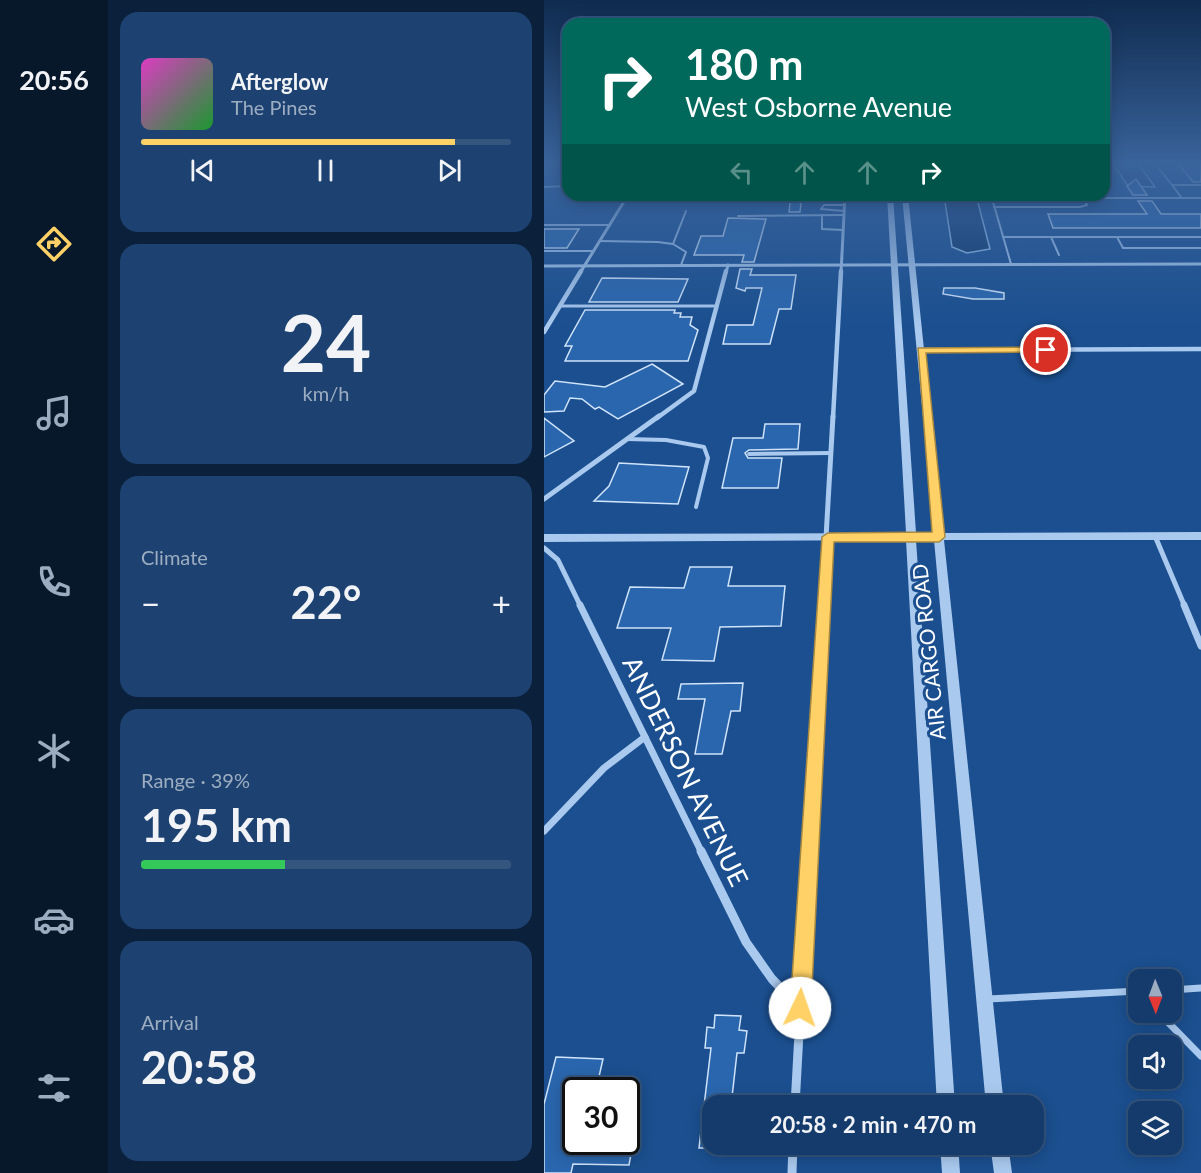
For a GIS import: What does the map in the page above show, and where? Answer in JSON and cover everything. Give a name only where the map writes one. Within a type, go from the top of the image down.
[{"type":"street","points":[[544,332],[616,216]]},
{"type":"street","points":[[796,1095],[844,216]]},
{"type":"street","name":"AIR CARGO ROAD","points":[[891,216],[945,1095]]},
{"type":"street","name":"AIR CARGO ROAD","points":[[907,216],[994,1095]]},
{"type":"street","points":[[544,266],[1201,264]]},
{"type":"street","points":[[544,499],[694,391],[728,265]]},
{"type":"street","points":[[921,350],[1201,349]]},
{"type":"street","points":[[1156,536],[1201,646]]},
{"type":"street","points":[[544,538],[1201,536]]},
{"type":"street","name":"ANDERSON AVENUE","points":[[544,548],[558,560],[746,942],[772,979],[800,1008]]},
{"type":"street","points":[[544,831],[610,763],[645,737]]},
{"type":"street","points":[[792,1173],[793,1155]]},
{"type":"street","points":[[950,1155],[951,1173]]},
{"type":"street","points":[[1001,1155],[1003,1173]]},
{"type":"lane","points":[[673,244],[684,216]]},
{"type":"lane","points":[[738,216],[760,216]]},
{"type":"lane","points":[[822,216],[822,229],[843,230]]},
{"type":"lane","points":[[997,216],[1010,264]]},
{"type":"lane","points":[[544,225],[610,225]]},
{"type":"lane","points":[[1003,237],[1201,237]]},
{"type":"lane","points":[[1051,237],[1059,255]]},
{"type":"lane","points":[[1117,237],[1123,248],[1201,248]]},
{"type":"lane","points":[[600,242],[673,244],[686,252],[680,266]]},
{"type":"lane","points":[[544,251],[594,251]]},
{"type":"lane","points":[[560,306],[717,306]]},
{"type":"lane","points":[[627,439],[666,440],[704,447],[708,458],[696,507]]},
{"type":"lane","points":[[749,454],[831,453]]},
{"type":"lane","points":[[1182,989],[1201,988]]},
{"type":"lane","points":[[984,999],[1128,992]]},
{"type":"lane","points":[[1169,1023],[1201,1056]]},
{"type":"water","points":[[947,216],[981,216],[990,249],[967,253],[952,247]]},
{"type":"building","points":[[1049,216],[1201,216],[1201,228],[1053,228]]},
{"type":"building","points":[[728,218],[766,219],[754,262],[742,262],[744,255],[694,255],[701,236],[723,236]]},
{"type":"building","points":[[544,229],[579,229],[567,248],[544,248]]},
{"type":"building","points":[[740,269],[752,269],[750,275],[796,275],[791,309],[779,309],[770,344],[723,344],[727,325],[753,325],[762,288],[746,288],[745,291],[736,288]]},
{"type":"building","points":[[602,278],[688,279],[678,302],[589,302]]},
{"type":"building","points":[[944,288],[975,288],[1004,293],[1004,299],[973,299],[943,294]]},
{"type":"building","points":[[585,310],[675,310],[674,313],[681,313],[680,317],[692,317],[690,325],[698,330],[688,361],[565,361],[572,346],[565,346]]},
{"type":"building","points":[[652,364],[683,384],[618,419],[599,407],[595,409],[582,399],[570,398],[564,411],[544,412],[544,395],[555,381],[605,387]]},
{"type":"building","points":[[544,418],[574,441],[544,457]]},
{"type":"building","points":[[765,424],[800,424],[798,449],[749,450],[745,453],[748,458],[782,458],[778,488],[722,488],[733,438],[763,438]]},
{"type":"building","points":[[619,463],[689,467],[678,504],[594,501],[609,486]]},
{"type":"building","points":[[690,567],[732,567],[728,586],[785,586],[781,626],[720,627],[714,661],[662,660],[671,628],[617,628],[630,587],[684,588]]},
{"type":"building","points":[[743,683],[740,711],[731,711],[722,754],[695,754],[705,699],[678,699],[681,684]]},
{"type":"building","points":[[715,1015],[741,1016],[739,1030],[747,1031],[744,1053],[737,1053],[732,1095],[705,1095],[711,1048],[705,1048],[707,1027],[714,1028]]},
{"type":"building","points":[[556,1057],[603,1059],[599,1077],[562,1077],[562,1155],[631,1155],[629,1165],[573,1164],[571,1173],[544,1173],[544,1104]]},
{"type":"building","points":[[702,1123],[702,1148],[699,1148]]},
{"type":"route","points":[[800,1008],[828,537],[939,537],[921,350],[1046,350]]}]
